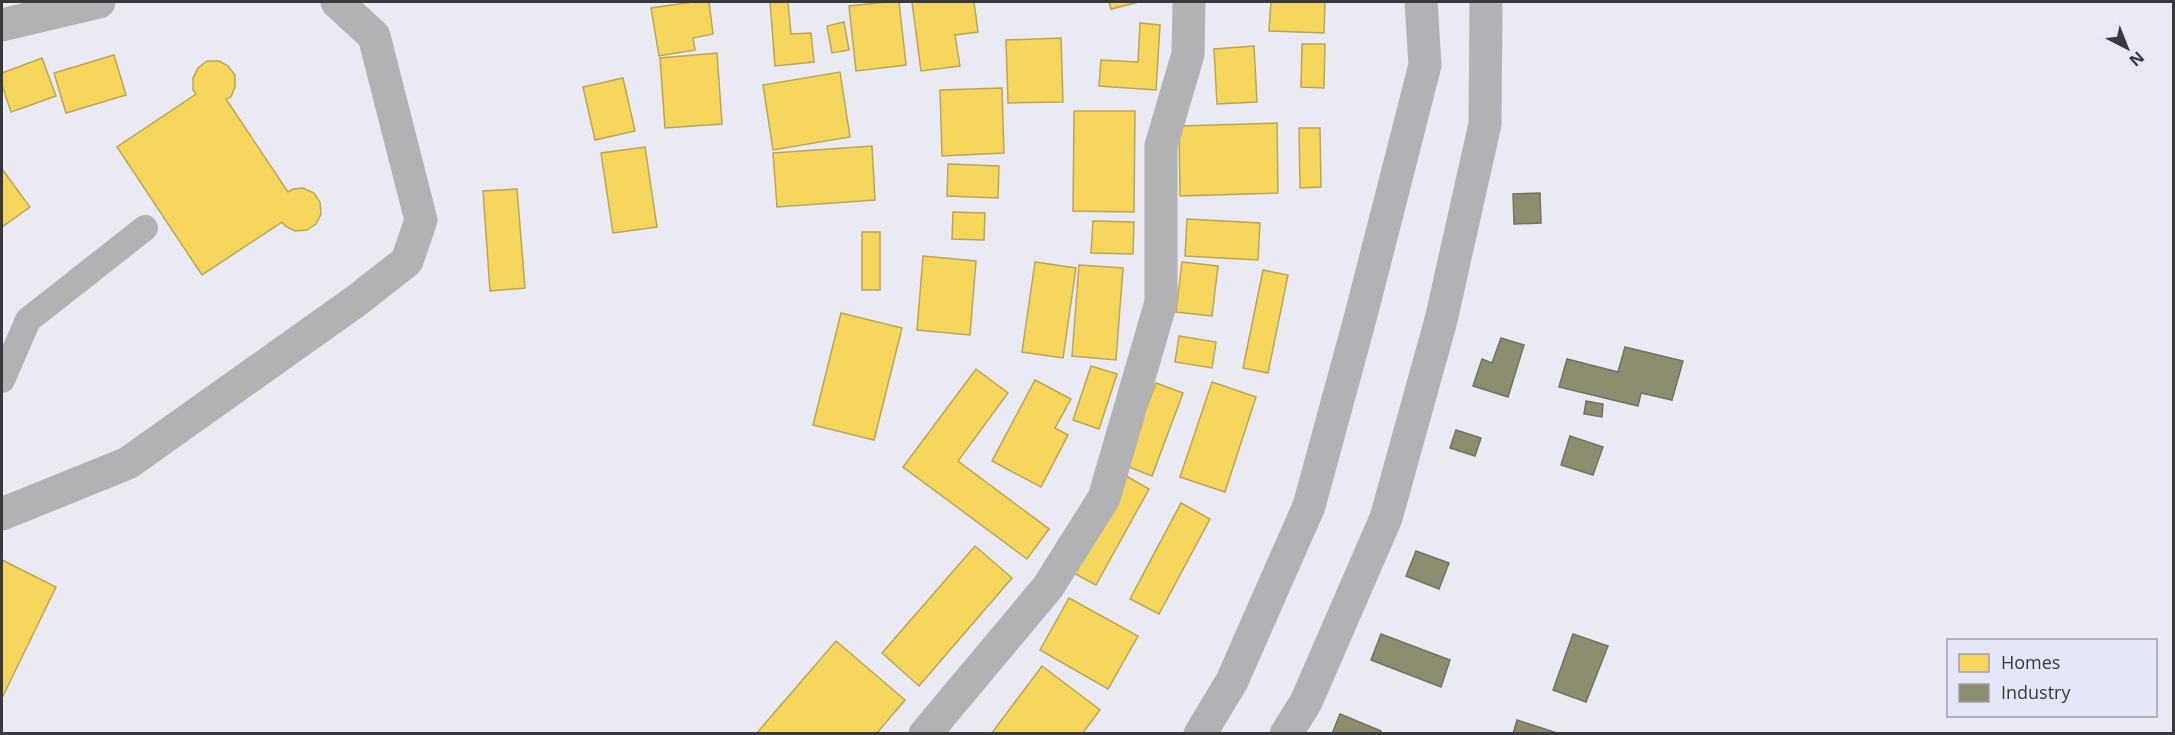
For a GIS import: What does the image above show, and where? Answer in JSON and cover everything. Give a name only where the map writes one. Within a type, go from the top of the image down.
[{"type":"main road","points":[[1200,734],[1232,681],[1309,506],[1425,65],[1421,2]]},
{"type":"main road","points":[[1286,734],[1306,702],[1386,518],[1438,332],[1485,124],[1486,2]]},
{"type":"street","points":[[2,25],[99,2]]},
{"type":"street","points":[[2,514],[128,463],[356,301],[407,261],[421,220],[374,36],[337,2]]},
{"type":"street","points":[[925,734],[1048,587],[1104,498],[1161,302],[1161,146],[1188,54],[1189,2]]},
{"type":"lane","points":[[2,380],[28,320],[145,228]]},
{"type":"building: Homes","points":[[709,2],[713,34],[693,38],[695,50],[659,56],[651,8]]},
{"type":"building: Homes","points":[[770,2],[788,2],[791,34],[811,33],[814,62],[775,66]]},
{"type":"building: Homes","points":[[899,2],[906,65],[856,71],[849,6]]},
{"type":"building: Homes","points":[[912,2],[974,2],[978,32],[955,35],[960,66],[921,71]]},
{"type":"building: Homes","points":[[1109,2],[1139,2],[1111,9]]},
{"type":"building: Homes","points":[[1271,2],[1325,2],[1324,33],[1269,31]]},
{"type":"building: Homes","points":[[844,22],[849,50],[832,53],[827,26]]},
{"type":"building: Homes","points":[[1140,23],[1160,25],[1156,90],[1099,86],[1101,60],[1138,62]]},
{"type":"building: Homes","points":[[1061,38],[1063,102],[1008,103],[1006,40]]},
{"type":"building: Homes","points":[[1302,44],[1325,44],[1324,88],[1301,87]]},
{"type":"building: Homes","points":[[1254,46],[1257,102],[1217,104],[1214,49]]},
{"type":"building: Homes","points":[[717,53],[722,124],[665,128],[660,58]]},
{"type":"building: Homes","points":[[114,55],[126,95],[66,113],[54,73]]},
{"type":"building: Homes","points":[[42,58],[56,96],[11,112],[2,85],[2,73]]},
{"type":"building: Homes","points":[[207,61],[219,61],[228,66],[235,75],[235,87],[231,97],[226,99],[288,192],[303,188],[314,193],[320,202],[321,214],[316,224],[307,230],[295,231],[282,222],[202,275],[117,147],[196,94],[193,90],[193,78],[198,68]]},
{"type":"building: Homes","points":[[840,72],[850,137],[773,150],[763,85]]},
{"type":"building: Homes","points":[[623,78],[635,131],[595,140],[583,87]]},
{"type":"building: Homes","points":[[1002,88],[1004,153],[942,156],[940,90]]},
{"type":"building: Homes","points":[[1074,111],[1135,111],[1134,212],[1073,211]]},
{"type":"building: Homes","points":[[1277,123],[1278,193],[1180,196],[1179,126]]},
{"type":"building: Homes","points":[[1299,128],[1320,128],[1321,187],[1300,188]]},
{"type":"building: Homes","points":[[872,146],[875,200],[777,207],[773,153]]},
{"type":"building: Homes","points":[[645,147],[657,227],[613,233],[601,153]]},
{"type":"building: Homes","points":[[948,164],[999,166],[998,198],[947,196]]},
{"type":"building: Homes","points":[[2,169],[30,207],[2,227]]},
{"type":"building: Homes","points":[[517,189],[525,288],[490,291],[483,191]]},
{"type":"building: Homes","points":[[953,212],[985,213],[984,240],[952,239]]},
{"type":"building: Homes","points":[[1187,219],[1260,223],[1258,260],[1185,256]]},
{"type":"building: Homes","points":[[1093,221],[1134,222],[1133,254],[1091,253]]},
{"type":"building: Homes","points":[[862,232],[880,232],[880,290],[862,290]]},
{"type":"building: Homes","points":[[923,256],[976,261],[970,335],[917,330]]},
{"type":"building: Homes","points":[[1035,262],[1076,268],[1063,358],[1022,352]]},
{"type":"building: Homes","points":[[1182,262],[1218,266],[1212,316],[1176,312]]},
{"type":"building: Homes","points":[[1079,265],[1123,268],[1116,360],[1072,356]]},
{"type":"building: Homes","points":[[1263,270],[1288,275],[1268,373],[1243,368]]},
{"type":"building: Homes","points":[[841,313],[902,328],[874,440],[813,425]]},
{"type":"building: Homes","points":[[1179,336],[1216,342],[1212,368],[1175,362]]},
{"type":"building: Homes","points":[[1091,366],[1117,374],[1099,429],[1073,420]]},
{"type":"building: Homes","points":[[976,369],[1008,393],[958,461],[1049,529],[1027,559],[903,467]]},
{"type":"building: Homes","points":[[1035,380],[1071,399],[1055,428],[1068,435],[1041,487],[992,461]]},
{"type":"building: Homes","points":[[1212,382],[1256,397],[1225,492],[1180,477]]},
{"type":"building: Homes","points":[[1156,383],[1183,393],[1152,476],[1124,465]]},
{"type":"building: Homes","points":[[1121,473],[1149,489],[1096,585],[1068,570]]},
{"type":"building: Homes","points":[[1181,503],[1210,519],[1159,614],[1130,599]]},
{"type":"building: Homes","points":[[975,546],[1012,578],[919,686],[882,653]]},
{"type":"building: Homes","points":[[2,560],[56,587],[2,698]]},
{"type":"building: Homes","points":[[1069,598],[1138,636],[1108,689],[1040,650]]},
{"type":"building: Homes","points":[[836,641],[905,700],[876,734],[756,734]]},
{"type":"building: Homes","points":[[1042,666],[1100,710],[1082,734],[991,734]]},
{"type":"building: Industry","points":[[1540,193],[1541,223],[1514,224],[1513,194]]},
{"type":"building: Industry","points":[[1501,338],[1524,345],[1508,397],[1473,386],[1482,359],[1492,363]]},
{"type":"building: Industry","points":[[1625,347],[1683,361],[1672,400],[1641,393],[1638,406],[1559,387],[1567,359],[1618,372]]},
{"type":"building: Industry","points":[[1586,401],[1603,404],[1602,417],[1584,414]]},
{"type":"building: Industry","points":[[1456,430],[1481,438],[1475,456],[1450,448]]},
{"type":"building: Industry","points":[[1570,436],[1603,447],[1593,475],[1561,465]]},
{"type":"building: Industry","points":[[1416,551],[1449,563],[1439,589],[1406,576]]},
{"type":"building: Industry","points":[[1381,634],[1450,660],[1441,687],[1371,660]]},
{"type":"building: Industry","points":[[1573,634],[1608,646],[1586,702],[1553,690]]},
{"type":"building: Industry","points":[[1340,714],[1381,731],[1380,734],[1332,734]]},
{"type":"building: Industry","points":[[1517,720],[1560,734],[1513,734]]}]
